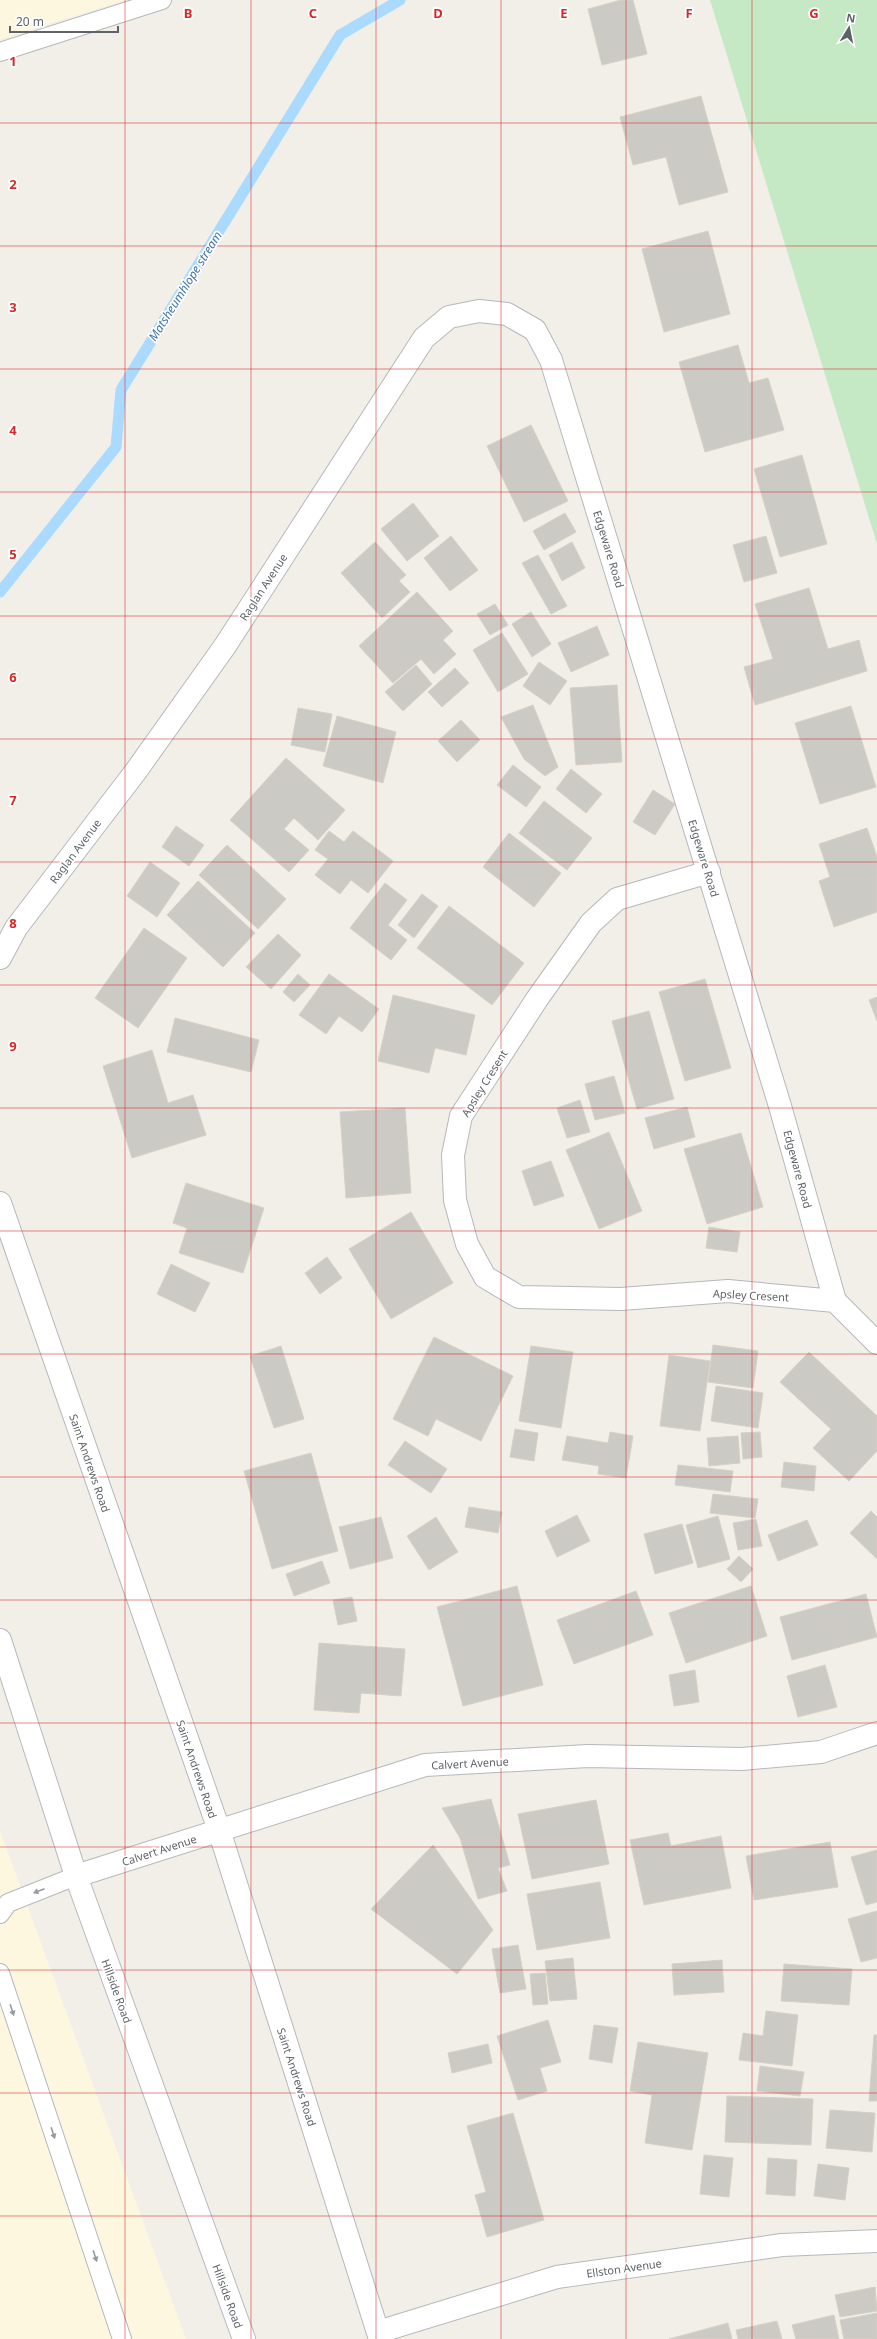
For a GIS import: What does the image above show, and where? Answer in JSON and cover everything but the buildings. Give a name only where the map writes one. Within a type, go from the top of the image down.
[{"type":"street","name":"Raglan Avenue","points":[[0,958],[16,928],[136,771],[225,646],[424,338],[449,317],[479,311],[507,314],[535,330],[552,360]]},
{"type":"street","name":"Edgeware Road","points":[[552,360],[780,1106],[834,1301],[877,1344]]},
{"type":"street","name":"Apsley Cresent","points":[[709,872],[617,899],[591,923],[512,1038],[461,1116],[453,1156],[454,1185],[455,1200],[467,1244],[485,1277],[519,1297],[621,1299],[728,1291],[834,1301]]},
{"type":"street","name":"Saint Andrews Road","points":[[0,1203],[219,1830],[379,2336]]},
{"type":"street","name":"Hillside Road","points":[[0,1640],[76,1876],[244,2339]]},
{"type":"street","name":"Calvert Avenue","points":[[76,1876],[425,1765],[588,1756],[742,1759],[821,1752],[877,1734]]},
{"type":"street","name":"Ellston Avenue","points":[[379,2336],[557,2277],[782,2245],[877,2241]]},
{"type":"lane","points":[[0,52],[162,0]]},
{"type":"lane","points":[[0,1914],[8,1903],[76,1876]]},
{"type":"lane","points":[[0,1973],[122,2339]]},
{"type":"shaded area","points":[[0,0],[126,0],[0,39]]},
{"type":"shaded area","points":[[0,1831],[186,2339],[0,2339]]},
{"type":"green space","points":[[710,0],[877,0],[877,544]]},
{"type":"waterway","name":"Matsheumhlope stream","points":[[0,592],[116,447],[121,390],[340,35],[400,0]]}]
